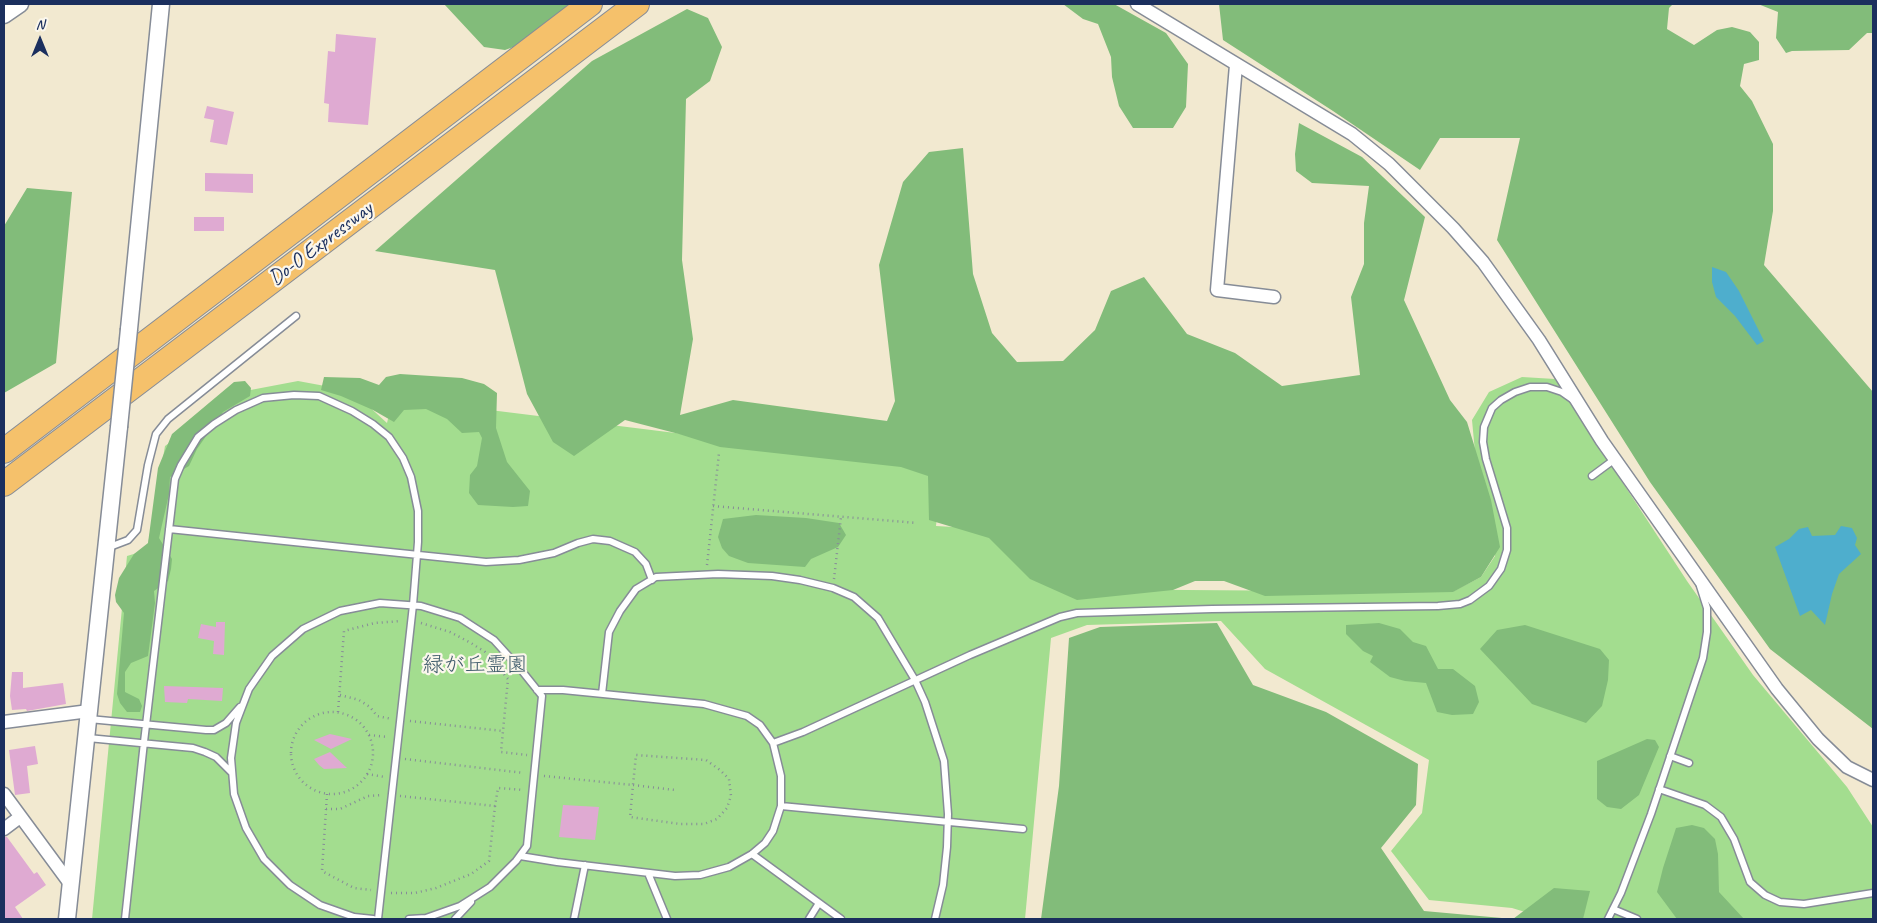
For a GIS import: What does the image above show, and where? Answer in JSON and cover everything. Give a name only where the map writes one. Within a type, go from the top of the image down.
[{"type":"highway","name":"Do-O Expressway","points":[[4,451],[590,4]]},
{"type":"highway","name":"Do-O Expressway","points":[[4,484],[637,4]]},
{"type":"street","points":[[4,15],[20,4]]},
{"type":"street","points":[[67,919],[161,4]]},
{"type":"street","points":[[1137,4],[1352,134],[1389,164],[1453,228],[1483,262],[1539,340],[1615,459],[1777,689],[1818,739],[1847,767],[1873,780]]},
{"type":"street","points":[[1236,65],[1217,290],[1274,297]]},
{"type":"street","points":[[4,722],[89,715]]},
{"type":"street","points":[[4,794],[71,885]]},
{"type":"street","points":[[4,829],[20,817]]},
{"type":"lane","points":[[106,549],[128,540],[137,530],[148,465],[156,434],[168,419],[296,316]]},
{"type":"lane","points":[[773,743],[811,728],[1060,617],[1077,613],[1438,606],[1460,604],[1470,600],[1489,586],[1501,569],[1507,550],[1507,528],[1486,459],[1483,442],[1484,427],[1492,408],[1508,396],[1530,387],[1547,387],[1562,392],[1581,406]]},
{"type":"lane","points":[[125,919],[175,479],[198,437],[214,424],[263,398],[294,395],[319,396],[352,411],[389,437],[403,458],[411,477],[418,511],[413,605],[378,919]]},
{"type":"lane","points":[[1592,476],[1615,459]]},
{"type":"lane","points":[[169,529],[486,562],[520,560],[554,553],[593,539],[610,541],[635,552],[646,564],[652,580]]},
{"type":"lane","points":[[602,694],[609,632],[620,611],[636,589],[656,577],[682,574],[772,576],[833,588],[854,597],[878,618],[915,680],[925,702],[944,761],[948,822],[943,885],[935,919]]},
{"type":"lane","points":[[1608,919],[1633,862],[1706,645],[1707,608],[1697,575]]},
{"type":"lane","points":[[373,919],[354,917],[320,905],[290,885],[264,860],[246,828],[234,794],[231,758],[236,723],[249,689],[272,656],[303,629],[340,611],[380,603],[421,606],[460,618],[494,640],[542,696],[528,846],[490,887],[460,906],[426,918],[409,919]]},
{"type":"lane","points":[[520,856],[585,866],[674,876],[700,874],[729,867],[765,844],[774,831],[781,806],[781,776],[773,743],[760,725],[747,716],[704,704],[537,690]]},
{"type":"lane","points":[[89,715],[146,725],[214,730],[226,723],[243,704]]},
{"type":"lane","points":[[86,738],[144,742],[205,752],[216,757],[232,773]]},
{"type":"lane","points":[[1670,756],[1688,762]]},
{"type":"lane","points":[[1659,788],[1705,805],[1721,817],[1734,839],[1750,882],[1765,895],[1780,902],[1804,904],[1873,893]]},
{"type":"lane","points":[[781,806],[1023,829]]},
{"type":"lane","points":[[752,854],[841,919]]},
{"type":"lane","points":[[574,919],[585,866]]},
{"type":"lane","points":[[648,873],[666,919]]},
{"type":"lane","points":[[455,919],[476,896]]},
{"type":"lane","points":[[809,919],[819,903]]},
{"type":"lane","points":[[1613,909],[1637,919]]},
{"type":"path","points":[[706,574],[719,453]]},
{"type":"path","points":[[713,506],[917,523]]},
{"type":"path","points":[[833,588],[841,516]]},
{"type":"path","points":[[338,712],[344,631],[375,623],[411,621],[431,624],[450,632],[485,652],[508,679],[501,752],[536,755]]},
{"type":"path","points":[[340,695],[359,700],[370,707],[377,716],[503,731]]},
{"type":"path","points":[[338,712],[348,714],[359,721],[369,735],[374,755],[371,768],[355,788],[342,793],[327,794],[314,790],[302,782],[294,770],[290,756],[292,742],[298,729],[308,719],[320,713],[338,712]]},
{"type":"path","points":[[369,735],[398,738]]},
{"type":"path","points":[[636,755],[706,760],[729,779],[732,796],[727,808],[717,819],[704,824],[680,824],[630,818],[633,785],[636,755]]},
{"type":"path","points":[[396,758],[675,790]]},
{"type":"path","points":[[367,774],[394,778]]},
{"type":"path","points":[[387,893],[415,893],[436,888],[470,874],[489,861],[498,788],[533,791]]},
{"type":"path","points":[[327,794],[322,871],[354,888],[374,891]]},
{"type":"path","points":[[326,809],[340,809],[368,796],[392,795],[495,806]]},
{"type":"green space","points":[[444,4],[571,4],[519,45],[505,50],[484,47]]},
{"type":"green space","points":[[1063,4],[1114,4],[1166,33],[1188,64],[1186,107],[1173,128],[1133,128],[1119,106],[1112,77],[1111,57],[1098,24],[1083,19]]},
{"type":"green space","points":[[1219,4],[1673,4],[1669,8],[1667,29],[1694,45],[1717,30],[1732,27],[1750,32],[1759,42],[1759,60],[1744,64],[1740,86],[1752,101],[1773,144],[1773,211],[1764,265],[1873,392],[1873,729],[1770,649],[1650,482],[1497,240],[1520,138],[1440,138],[1420,170],[1223,40]]},
{"type":"green space","points":[[1758,4],[1873,4],[1873,33],[1867,33],[1849,50],[1792,51],[1786,53],[1776,38],[1778,12]]},
{"type":"green space","points":[[687,9],[708,18],[722,47],[710,81],[686,99],[682,260],[693,339],[680,415],[733,400],[887,421],[895,401],[879,265],[903,182],[929,152],[963,148],[973,274],[992,333],[1017,362],[1063,361],[1095,330],[1111,291],[1144,277],[1187,334],[1235,353],[1282,386],[1360,375],[1351,297],[1364,264],[1364,223],[1369,186],[1312,183],[1296,171],[1295,154],[1299,123],[1362,157],[1425,217],[1404,300],[1450,400],[1467,422],[1491,500],[1500,547],[1481,577],[1453,592],[1265,596],[1224,581],[1195,581],[1173,590],[1077,600],[1030,579],[989,538],[929,520],[928,476],[901,467],[720,447],[625,420],[574,456],[553,442],[527,394],[495,270],[375,251],[592,61]]},
{"type":"green space","points":[[27,188],[72,192],[56,363],[4,393],[4,226]]},
{"type":"green space","points":[[400,374],[462,378],[484,384],[497,393],[496,428],[507,462],[530,491],[528,506],[478,505],[469,493],[470,475],[477,466],[482,438],[479,432],[462,433],[447,419],[426,409],[404,410],[394,422],[373,410],[341,396],[321,390],[324,377],[360,378],[379,385],[386,377]]},
{"type":"green space","name":"緑が丘霊園","points":[[1522,377],[1555,379],[1687,581],[1753,675],[1847,787],[1873,827],[1873,919],[1548,919],[1512,908],[1429,900],[1391,851],[1422,813],[1429,760],[1265,669],[1221,621],[1087,625],[1051,638],[1025,919],[92,919],[127,556],[147,550],[165,446],[240,392],[298,381],[352,391],[387,423],[393,398],[942,466],[936,526],[991,529],[1055,589],[1452,592],[1481,577],[1495,556],[1475,452],[1472,420],[1489,392]]},
{"type":"green space","points":[[245,381],[251,388],[250,396],[223,412],[197,449],[189,466],[170,477],[169,494],[159,538],[172,559],[171,569],[168,581],[154,591],[155,603],[148,656],[131,663],[125,672],[125,692],[139,699],[142,706],[140,712],[127,712],[120,703],[117,694],[124,613],[116,602],[115,595],[119,578],[134,554],[148,543],[158,468],[172,434],[234,382]]},
{"type":"green space","points":[[756,515],[806,518],[839,523],[846,535],[838,547],[811,559],[805,567],[748,563],[729,556],[722,548],[718,537],[723,519]]},
{"type":"green space","points":[[1217,623],[1253,685],[1326,712],[1418,764],[1416,805],[1381,848],[1424,911],[1513,919],[1041,919],[1059,786],[1069,638],[1100,627]]},
{"type":"green space","points":[[1379,623],[1400,629],[1413,642],[1426,646],[1438,669],[1453,669],[1475,686],[1479,702],[1473,714],[1452,715],[1437,712],[1426,683],[1390,677],[1370,662],[1373,656],[1363,651],[1346,634],[1346,625]]},
{"type":"green space","points":[[1525,625],[1600,649],[1609,660],[1608,680],[1602,706],[1586,723],[1532,704],[1480,649],[1497,630]]},
{"type":"green space","points":[[1647,739],[1655,740],[1659,747],[1639,795],[1621,809],[1607,807],[1597,799],[1597,761]]},
{"type":"green space","points":[[1692,825],[1704,828],[1715,839],[1718,854],[1719,892],[1744,919],[1677,919],[1657,892],[1676,828]]},
{"type":"green space","points":[[1554,888],[1590,891],[1583,919],[1513,919]]},
{"type":"water","points":[[1712,267],[1726,272],[1739,291],[1764,341],[1757,345],[1735,316],[1716,297],[1712,282]]},
{"type":"water","points":[[1841,526],[1852,528],[1857,538],[1855,545],[1861,554],[1839,574],[1825,625],[1811,610],[1800,616],[1775,547],[1789,539],[1799,529],[1808,527],[1812,536],[1835,535]]},
{"type":"building","points":[[336,34],[376,38],[368,125],[328,122],[329,104],[324,103],[328,51],[335,52]]},
{"type":"building","points":[[207,106],[234,112],[227,145],[210,142],[214,120],[204,118]]},
{"type":"building","points":[[205,173],[253,174],[253,193],[205,191]]},
{"type":"building","points":[[194,217],[224,217],[224,231],[194,231]]},
{"type":"building","points":[[216,622],[225,622],[224,655],[213,654],[214,641],[198,638],[201,624],[216,627]]},
{"type":"building","points":[[12,672],[23,672],[23,688],[63,683],[66,704],[27,711],[26,709],[12,710],[10,696]]},
{"type":"building","points":[[164,686],[223,688],[222,701],[188,699],[187,703],[165,702]]},
{"type":"building","points":[[330,734],[352,739],[331,749],[314,740]]},
{"type":"building","points":[[35,746],[38,764],[27,766],[30,793],[15,795],[9,750]]},
{"type":"building","points":[[330,752],[347,768],[324,769],[314,759]]},
{"type":"building","points":[[563,805],[599,807],[595,840],[559,837]]},
{"type":"building","points":[[4,837],[7,837],[34,874],[37,872],[46,885],[15,907],[23,919],[4,919]]}]
